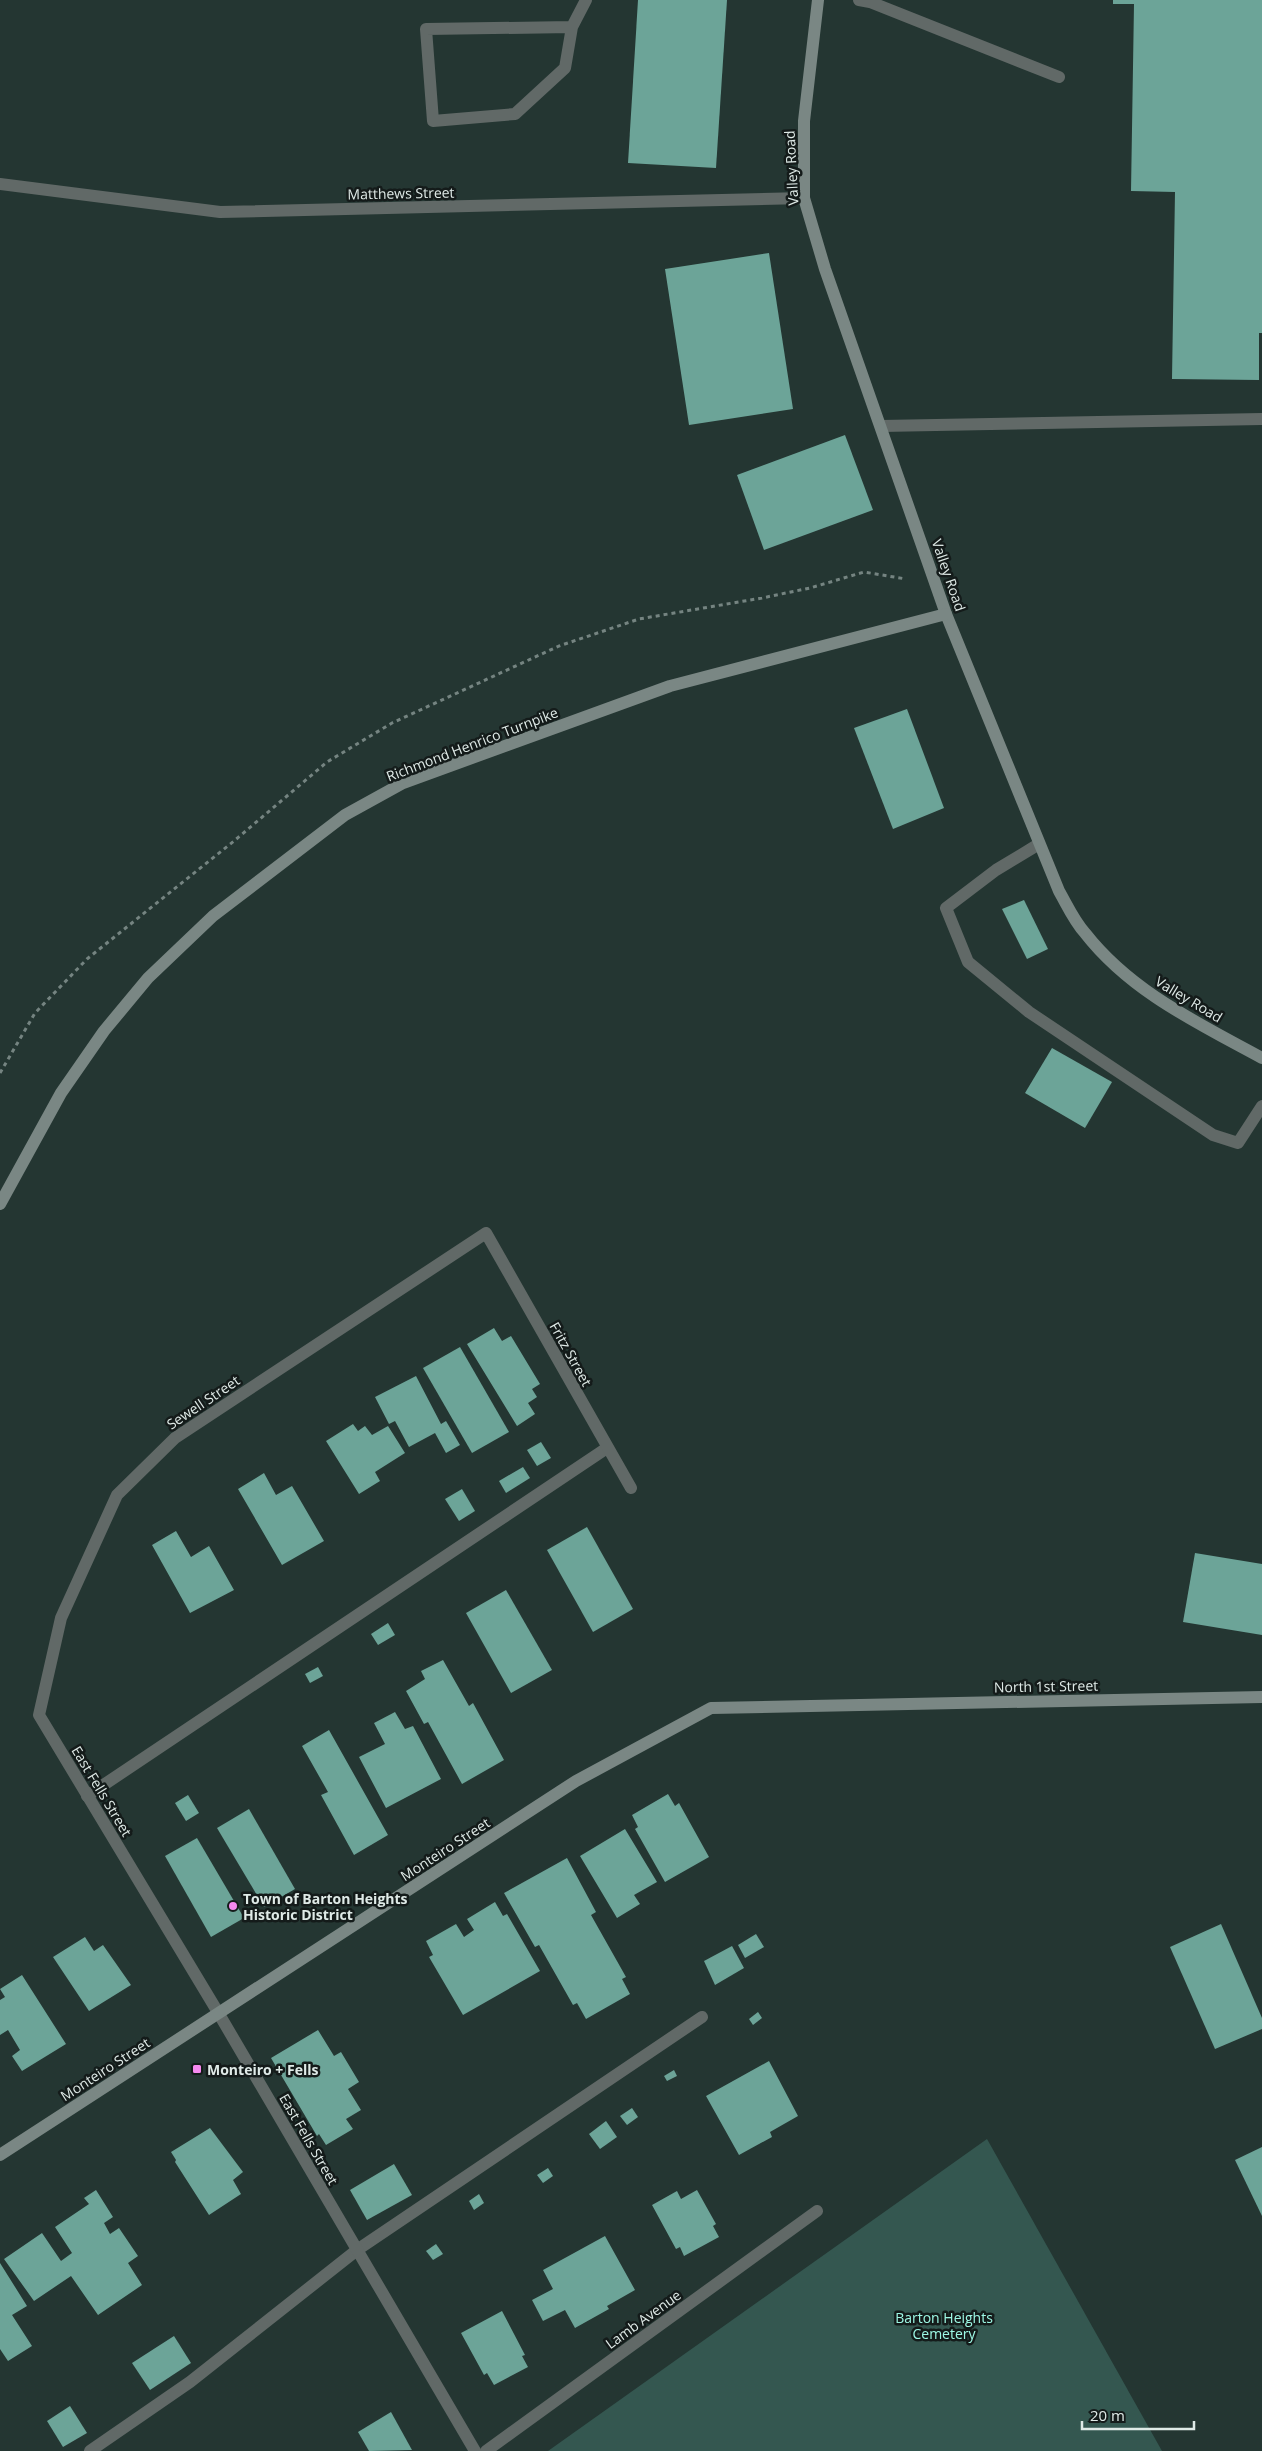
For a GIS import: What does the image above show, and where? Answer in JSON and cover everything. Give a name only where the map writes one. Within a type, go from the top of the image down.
[{"type":"street","points":[[572,27],[426,29],[433,121],[515,114],[564,68],[572,27],[586,0]]},
{"type":"street","name":"Valley Road","points":[[818,0],[804,121],[804,198],[825,270],[946,614],[1039,844],[1059,891],[1084,932],[1116,968],[1160,1002],[1262,1058]]},
{"type":"street","points":[[859,0],[870,2],[1059,77]]},
{"type":"street","name":"Matthews Street","points":[[0,184],[220,212],[804,198]]},
{"type":"street","points":[[881,426],[1262,419]]},
{"type":"street","name":"Richmond Henrico Turnpike","points":[[0,1204],[61,1093],[104,1032],[148,978],[213,916],[345,815],[403,783],[670,686],[946,614]]},
{"type":"street","points":[[1039,844],[996,870],[946,908],[968,962],[1029,1012],[1212,1135],[1238,1143],[1262,1106]]},
{"type":"street","name":"Fritz Street","points":[[486,1233],[631,1488]]},
{"type":"street","name":"Sewell Street","points":[[39,1714],[61,1618],[117,1495],[175,1438],[486,1233]]},
{"type":"street","points":[[87,1796],[607,1448]]},
{"type":"street","name":"North 1st Street","points":[[830,1704],[1262,1697]]},
{"type":"street","name":"Monteiro Street","points":[[0,2155],[576,1781],[712,1708],[830,1704]]},
{"type":"street","name":"East Fells Street","points":[[39,1714],[219,2014],[475,2451]]},
{"type":"street","points":[[90,2451],[190,2382],[357,2250],[702,2017]]},
{"type":"street","name":"Lamb Avenue","points":[[486,2451],[817,2211]]},
{"type":"green space","name":"Barton Heights Cemetery","points":[[987,2139],[1162,2451],[548,2451]]},
{"type":"building","points":[[638,0],[727,0],[716,168],[628,163]]},
{"type":"building","points":[[1113,0],[1262,0],[1262,333],[1259,333],[1259,380],[1172,379],[1175,192],[1131,191],[1134,4],[1113,4]]},
{"type":"building","points":[[769,253],[793,409],[689,425],[665,269]]},
{"type":"building","points":[[845,435],[873,510],[764,550],[737,475]]},
{"type":"building","points":[[907,709],[944,808],[893,829],[854,728]]},
{"type":"building","points":[[1024,900],[1048,949],[1027,959],[1002,909]]},
{"type":"building","points":[[1052,1048],[1112,1082],[1085,1128],[1025,1093]]},
{"type":"building","points":[[494,1328],[502,1341],[511,1336],[540,1384],[532,1389],[537,1397],[528,1403],[535,1414],[517,1426],[467,1344]]},
{"type":"building","points":[[460,1347],[509,1432],[472,1453],[423,1368]]},
{"type":"building","points":[[416,1376],[441,1424],[446,1421],[460,1445],[446,1453],[435,1433],[409,1447],[395,1421],[389,1424],[375,1397]]},
{"type":"building","points":[[353,1424],[358,1431],[365,1426],[372,1435],[388,1426],[405,1453],[375,1472],[380,1481],[359,1494],[326,1441]]},
{"type":"building","points":[[541,1442],[551,1458],[537,1466],[527,1450]]},
{"type":"building","points":[[523,1467],[530,1478],[506,1493],[499,1481]]},
{"type":"building","points":[[264,1473],[276,1495],[292,1486],[324,1541],[282,1565],[238,1489]]},
{"type":"building","points":[[462,1489],[475,1511],[459,1521],[445,1499]]},
{"type":"building","points":[[587,1527],[633,1609],[593,1632],[547,1550]]},
{"type":"building","points":[[176,1531],[191,1557],[209,1546],[234,1590],[190,1613],[152,1545]]},
{"type":"building","points":[[1195,1553],[1262,1564],[1262,1635],[1183,1622]]},
{"type":"building","points":[[506,1590],[552,1670],[511,1693],[466,1613]]},
{"type":"building","points":[[388,1623],[395,1635],[378,1645],[371,1634]]},
{"type":"building","points":[[443,1660],[469,1706],[473,1703],[504,1760],[462,1784],[428,1722],[424,1724],[406,1691],[425,1679],[421,1671]]},
{"type":"building","points":[[318,1667],[323,1676],[310,1683],[305,1674]]},
{"type":"building","points":[[395,1712],[405,1729],[413,1726],[441,1779],[386,1808],[359,1757],[385,1744],[374,1723]]},
{"type":"building","points":[[329,1730],[388,1835],[354,1855],[321,1795],[328,1792],[302,1746]]},
{"type":"building","points":[[668,1794],[675,1806],[679,1803],[709,1857],[665,1882],[635,1829],[638,1827],[632,1815]]},
{"type":"building","points":[[188,1795],[199,1813],[186,1821],[175,1803]]},
{"type":"building","points":[[249,1809],[295,1889],[264,1907],[217,1828]]},
{"type":"building","points":[[625,1829],[657,1882],[634,1895],[640,1904],[617,1918],[580,1856]]},
{"type":"building","points":[[197,1838],[244,1918],[211,1937],[165,1856]]},
{"type":"building","points":[[567,1858],[596,1912],[591,1915],[626,1977],[622,1979],[630,1994],[586,2019],[577,2003],[573,2005],[539,1945],[535,1947],[504,1893]]},
{"type":"building","points":[[495,1902],[503,1916],[507,1914],[540,1971],[463,2015],[429,1957],[433,1955],[426,1941],[456,1924],[464,1937],[474,1930],[467,1919]]},
{"type":"building","points":[[1221,1924],[1262,2018],[1262,2029],[1215,2049],[1170,1947]]},
{"type":"building","points":[[756,1934],[764,1947],[745,1958],[738,1945]]},
{"type":"building","points":[[85,1937],[94,1951],[103,1945],[131,1985],[89,2011],[53,1957]]},
{"type":"building","points":[[732,1946],[744,1968],[715,1985],[704,1961]]},
{"type":"building","points":[[22,1975],[66,2044],[22,2071],[12,2056],[20,2050],[8,2030],[0,2035],[0,2000],[5,1997],[0,1989]]},
{"type":"building","points":[[758,2012],[762,2018],[753,2025],[749,2019]]},
{"type":"building","points":[[318,2030],[334,2056],[341,2052],[359,2082],[348,2089],[361,2110],[346,2119],[353,2129],[326,2145],[319,2134],[317,2136],[271,2058]]},
{"type":"building","points":[[769,2061],[798,2116],[770,2132],[772,2137],[739,2155],[706,2096]]},
{"type":"building","points":[[674,2070],[677,2076],[667,2081],[664,2076]]},
{"type":"building","points":[[632,2108],[638,2117],[627,2125],[620,2116]]},
{"type":"building","points":[[606,2121],[617,2137],[600,2149],[589,2134]]},
{"type":"building","points":[[210,2128],[243,2172],[233,2180],[241,2194],[209,2215],[175,2162],[176,2160],[171,2152]]},
{"type":"building","points":[[1262,2147],[1262,2216],[1235,2160]]},
{"type":"building","points":[[394,2164],[412,2195],[367,2220],[350,2190]]},
{"type":"building","points":[[548,2168],[553,2176],[543,2183],[537,2175]]},
{"type":"building","points":[[96,2190],[113,2217],[104,2223],[110,2234],[119,2228],[138,2256],[128,2263],[142,2285],[98,2315],[71,2276],[34,2301],[4,2259],[42,2233],[61,2261],[72,2253],[55,2227],[89,2204],[84,2198]]},
{"type":"building","points":[[697,2190],[716,2224],[713,2226],[719,2237],[684,2256],[680,2247],[676,2249],[652,2205],[677,2191],[681,2199]]},
{"type":"building","points":[[479,2194],[484,2203],[474,2210],[469,2201]]},
{"type":"building","points":[[605,2236],[635,2290],[607,2306],[609,2309],[575,2328],[565,2310],[543,2321],[532,2300],[553,2289],[543,2270]]},
{"type":"building","points":[[436,2244],[443,2254],[433,2260],[426,2251]]},
{"type":"building","points":[[0,2263],[27,2306],[12,2315],[32,2346],[8,2361],[0,2349]]},
{"type":"building","points":[[502,2311],[525,2355],[522,2356],[528,2367],[494,2385],[487,2373],[484,2375],[461,2333]]},
{"type":"building","points":[[174,2336],[191,2363],[150,2390],[132,2363]]},
{"type":"building","points":[[70,2406],[87,2433],[63,2447],[47,2421]]},
{"type":"building","points":[[391,2412],[412,2450],[369,2451],[358,2432]]},
{"type":"place","name":"Town of Barton Heights Historic District","points":[[233,1906]]},
{"type":"place","name":"Monteiro + Fells","points":[[197,2069]]}]
